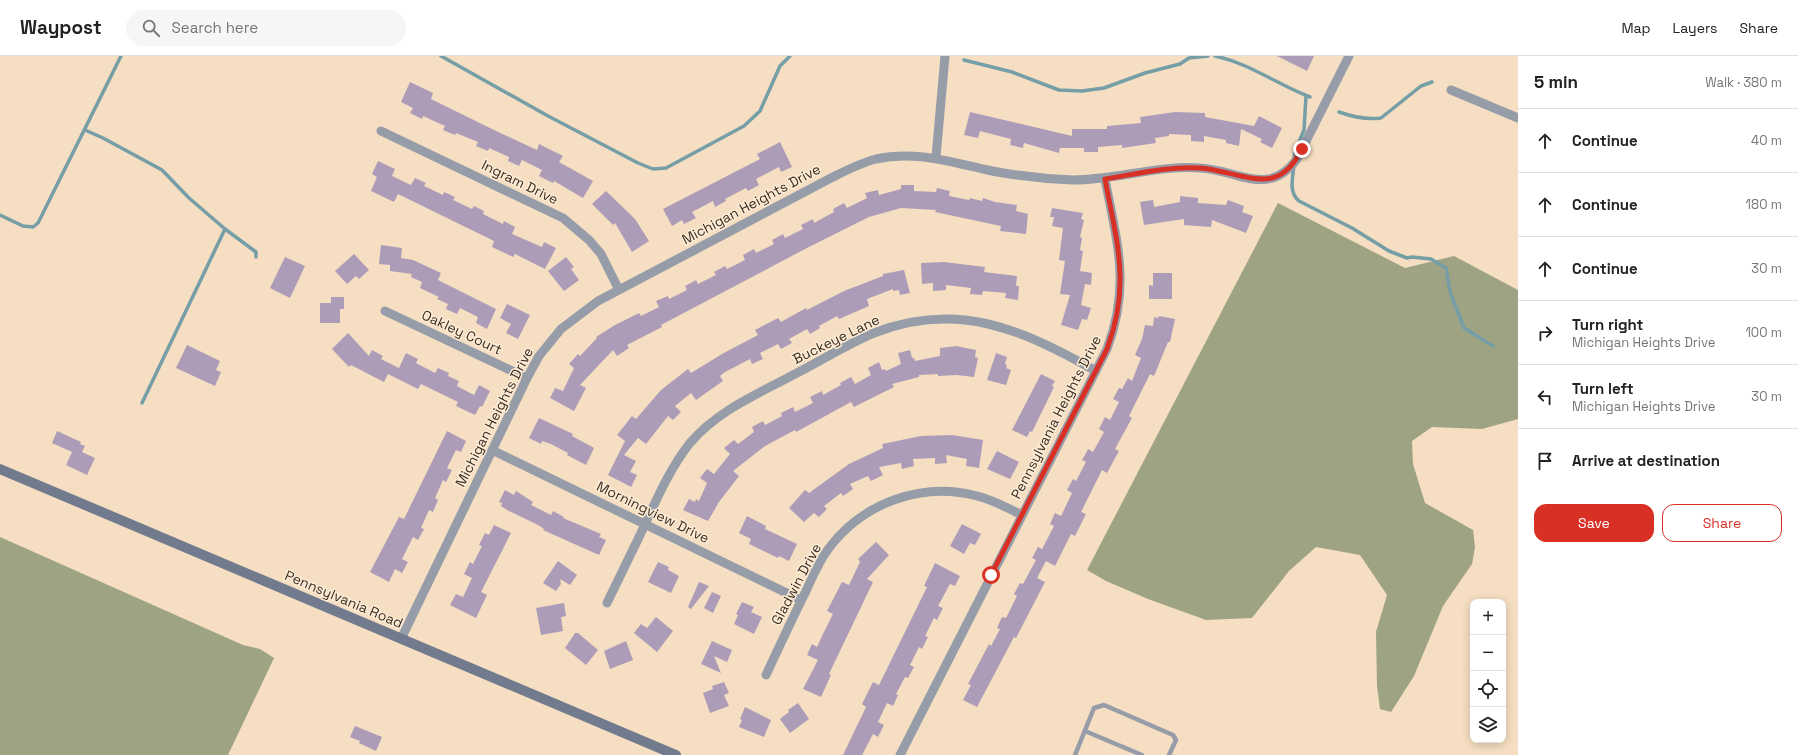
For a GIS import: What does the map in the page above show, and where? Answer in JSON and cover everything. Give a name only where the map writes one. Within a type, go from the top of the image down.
[{"type":"street","points":[[936,158],[945,56]]},
{"type":"street","name":"Michigan Heights Drive","points":[[401,639],[539,356],[561,329],[582,312],[619,290],[851,168],[876,159],[910,156],[936,158],[993,171],[1041,178],[1105,179],[1182,168],[1215,169],[1258,180],[1274,178],[1286,172],[1302,149],[1349,56]]},
{"type":"street","points":[[1451,90],[1518,118]]},
{"type":"street","name":"Ingram Drive","points":[[381,131],[563,218],[589,240],[597,249],[610,269],[619,290]]},
{"type":"street","name":"Pennsylvania Heights Drive","points":[[900,755],[1096,371],[1111,338],[1119,308],[1121,270],[1105,179]]},
{"type":"street","name":"Oakley Court","points":[[385,311],[527,378]]},
{"type":"street","name":"Buckeye Lane","points":[[607,603],[658,494],[675,464],[698,434],[712,421],[729,409],[880,331],[901,324],[930,319],[983,322],[1025,334],[1096,371]]},
{"type":"street","name":"Morningview Drive","points":[[492,450],[801,600]]},
{"type":"street","name":"Pennsylvania Road","points":[[0,469],[676,755]]},
{"type":"street","name":"Gladwin Drive","points":[[766,675],[821,560],[844,531],[865,514],[888,502],[905,496],[942,492],[963,493],[995,502],[1022,515]]},
{"type":"lane","points":[[1075,755],[1094,708],[1104,705],[1173,735],[1176,740],[1169,755]]},
{"type":"lane","points":[[1085,731],[1142,755]]},
{"type":"green space","points":[[1278,203],[1405,268],[1454,256],[1518,290],[1518,419],[1482,429],[1432,427],[1412,441],[1413,464],[1425,503],[1473,530],[1475,547],[1472,564],[1443,606],[1414,676],[1391,712],[1380,709],[1377,686],[1376,632],[1387,595],[1360,555],[1316,547],[1289,571],[1252,618],[1206,620],[1148,599],[1106,581],[1087,570]]},
{"type":"green space","points":[[0,537],[243,645],[260,649],[274,658],[228,755],[0,755]]},
{"type":"building","points":[[1277,56],[1314,56],[1307,71]]},
{"type":"building","points":[[410,82],[433,93],[431,99],[494,130],[537,150],[539,144],[563,156],[559,162],[593,181],[583,198],[554,181],[553,183],[539,176],[542,170],[522,160],[519,166],[508,161],[509,157],[489,148],[488,151],[476,146],[478,142],[456,133],[455,135],[443,130],[445,126],[423,116],[422,119],[410,113],[413,108],[401,102]]},
{"type":"building","points":[[970,112],[1072,136],[1072,129],[1107,129],[1107,126],[1141,123],[1140,117],[1175,112],[1205,113],[1205,117],[1254,126],[1259,116],[1282,128],[1272,148],[1260,142],[1262,139],[1241,129],[1239,146],[1226,143],[1226,140],[1204,136],[1204,142],[1191,141],[1191,135],[1169,134],[1169,136],[1155,138],[1156,143],[1122,148],[1122,145],[1098,147],[1098,152],[1084,152],[1084,148],[1060,148],[1059,153],[1024,143],[1023,148],[1010,145],[1011,139],[980,131],[978,138],[964,135]]},
{"type":"building","points":[[780,142],[792,167],[781,172],[779,167],[756,179],[759,185],[748,191],[746,188],[725,199],[726,201],[715,207],[713,201],[692,212],[696,218],[684,224],[682,220],[672,226],[663,209],[760,159],[757,154]]},
{"type":"building","points":[[378,161],[395,169],[392,176],[411,185],[415,178],[426,183],[424,186],[443,195],[444,192],[455,197],[453,200],[472,209],[474,206],[484,211],[483,214],[503,224],[504,221],[515,227],[512,234],[542,247],[544,242],[556,248],[545,269],[515,254],[513,257],[492,247],[494,241],[398,194],[394,202],[371,191],[377,177],[372,174]]},
{"type":"building","points":[[901,185],[914,185],[914,191],[936,192],[937,188],[950,191],[949,196],[982,201],[983,198],[995,202],[1017,205],[1016,211],[1028,214],[1026,234],[1000,231],[1001,226],[935,212],[936,210],[901,208],[869,217],[661,325],[662,327],[627,345],[629,348],[617,356],[613,350],[580,385],[586,388],[574,411],[550,398],[555,388],[563,391],[574,368],[569,364],[578,354],[580,356],[597,338],[596,337],[615,325],[639,313],[641,316],[659,307],[656,301],[668,296],[669,299],[687,290],[685,286],[696,280],[698,284],[716,275],[714,272],[725,266],[727,269],[745,260],[743,255],[754,249],[756,253],[774,244],[772,240],[783,234],[785,238],[803,229],[801,225],[813,219],[814,223],[834,212],[833,209],[844,203],[847,208],[867,198],[865,193],[878,190],[879,195],[901,189]]},
{"type":"building","points":[[606,191],[635,219],[649,241],[632,252],[615,223],[613,225],[592,204]]},
{"type":"building","points":[[1180,196],[1198,198],[1198,203],[1226,205],[1228,200],[1244,206],[1242,212],[1253,216],[1246,233],[1212,220],[1211,227],[1184,225],[1184,219],[1144,225],[1140,202],[1153,200],[1154,207],[1180,202]]},
{"type":"building","points":[[1052,208],[1083,213],[1081,219],[1084,220],[1080,237],[1082,238],[1080,250],[1083,251],[1080,271],[1092,273],[1091,285],[1085,284],[1081,305],[1091,308],[1087,320],[1082,319],[1078,330],[1061,325],[1070,295],[1060,294],[1065,261],[1059,260],[1063,228],[1052,226],[1054,217],[1050,217]]},
{"type":"building","points":[[381,245],[402,248],[401,258],[413,260],[441,273],[438,280],[496,309],[487,329],[476,323],[478,317],[460,308],[457,314],[446,309],[448,304],[437,299],[439,297],[420,288],[422,282],[411,277],[412,274],[390,271],[390,265],[379,264]]},
{"type":"building","points":[[354,254],[369,270],[359,279],[356,276],[347,284],[335,271]]},
{"type":"building","points":[[285,257],[305,266],[290,298],[270,288]]},
{"type":"building","points":[[566,257],[574,267],[571,269],[579,280],[564,291],[548,271]]},
{"type":"building","points":[[944,262],[985,267],[984,272],[1017,276],[1016,286],[1019,286],[1018,300],[1005,298],[1006,293],[983,291],[982,295],[970,294],[971,288],[946,285],[946,290],[933,291],[933,283],[922,284],[921,263]]},
{"type":"building","points":[[904,270],[910,293],[900,295],[899,290],[893,291],[893,289],[867,299],[869,306],[839,319],[837,316],[819,326],[820,328],[810,334],[807,329],[789,339],[792,343],[781,349],[778,344],[760,353],[763,359],[752,364],[750,359],[725,372],[720,376],[723,381],[696,400],[691,393],[675,406],[681,412],[673,420],[668,416],[646,444],[638,438],[624,455],[636,461],[630,472],[637,475],[631,487],[608,475],[625,441],[617,435],[632,416],[636,419],[661,390],[688,369],[691,373],[722,354],[758,335],[755,330],[778,318],[781,322],[806,308],[807,310],[844,291],[883,276],[883,274]]},
{"type":"building","points":[[1153,273],[1172,273],[1172,299],[1149,299],[1149,285],[1153,286]]},
{"type":"building","points":[[331,297],[344,297],[344,309],[340,309],[340,323],[320,323],[320,303],[331,303]]},
{"type":"building","points":[[507,304],[530,315],[518,339],[506,333],[511,324],[500,318]]},
{"type":"building","points":[[1159,316],[1175,319],[1170,342],[1168,342],[1154,376],[1150,374],[1129,416],[1132,418],[1115,449],[1119,451],[1107,473],[1102,470],[1081,512],[1086,514],[1075,536],[1071,534],[1055,566],[1046,561],[1037,578],[1045,582],[1016,638],[1014,637],[977,707],[963,700],[971,685],[968,684],[989,644],[991,646],[1000,629],[997,628],[1002,617],[1006,618],[1017,596],[1014,594],[1020,583],[1023,584],[1036,560],[1032,558],[1038,547],[1042,549],[1054,526],[1050,524],[1055,513],[1061,516],[1072,493],[1067,490],[1073,479],[1076,481],[1086,462],[1082,460],[1088,449],[1093,452],[1104,432],[1099,429],[1105,417],[1110,420],[1119,402],[1113,399],[1119,388],[1122,389],[1128,378],[1132,381],[1141,358],[1135,355],[1142,339],[1145,325],[1153,326],[1154,317],[1158,318]]},
{"type":"building","points":[[348,333],[369,356],[372,350],[383,356],[381,359],[399,368],[406,353],[418,359],[416,363],[435,373],[438,368],[449,373],[448,376],[459,381],[457,386],[474,395],[479,385],[490,391],[482,407],[480,406],[475,415],[456,406],[458,402],[421,384],[418,389],[388,374],[384,382],[351,365],[349,367],[332,349]]},
{"type":"building","points":[[187,345],[220,361],[216,370],[221,372],[215,386],[176,368]]},
{"type":"building","points":[[956,346],[976,350],[975,357],[978,358],[974,377],[957,375],[938,376],[938,374],[919,375],[919,377],[892,384],[894,387],[854,407],[851,402],[796,432],[795,430],[765,446],[733,471],[739,476],[719,502],[708,521],[683,510],[689,499],[695,502],[696,499],[699,501],[707,483],[700,478],[707,469],[714,474],[730,454],[724,448],[734,440],[738,444],[754,432],[752,427],[763,421],[765,425],[782,416],[781,413],[793,407],[795,412],[813,403],[810,397],[822,391],[823,395],[841,385],[840,383],[851,377],[855,384],[871,375],[868,368],[879,362],[882,370],[885,369],[886,371],[901,364],[898,353],[910,350],[912,358],[914,358],[915,361],[940,356],[940,348]]},
{"type":"building","points":[[996,353],[1007,357],[1005,364],[1007,365],[1006,368],[1011,370],[1006,385],[987,380]]},
{"type":"building","points":[[1041,374],[1055,381],[1052,386],[1054,387],[1032,432],[1030,431],[1027,437],[1012,430]]},
{"type":"building","points":[[539,418],[573,434],[572,436],[594,448],[586,465],[567,455],[568,453],[551,444],[542,441],[541,444],[529,438]]},
{"type":"building","points":[[57,431],[81,442],[80,444],[85,446],[82,452],[95,458],[87,475],[66,465],[72,452],[52,443]]},
{"type":"building","points":[[447,431],[466,441],[461,452],[456,450],[447,468],[452,470],[446,482],[443,480],[435,498],[438,500],[433,512],[429,510],[421,528],[424,529],[418,540],[413,537],[402,559],[408,562],[402,573],[395,569],[389,582],[370,572],[399,517],[404,519]]},
{"type":"building","points":[[952,435],[983,440],[979,468],[966,466],[967,459],[946,455],[947,463],[935,464],[935,458],[913,459],[914,466],[902,469],[901,463],[879,467],[883,475],[871,481],[868,476],[850,484],[853,489],[843,496],[841,493],[824,506],[827,509],[819,517],[814,513],[804,522],[789,508],[805,490],[809,493],[849,464],[883,448],[882,444],[921,436]]},
{"type":"building","points":[[997,451],[1019,462],[1010,479],[987,469]]},
{"type":"building","points":[[505,490],[514,495],[516,491],[533,502],[531,505],[551,515],[553,511],[564,517],[563,518],[601,534],[599,537],[606,540],[599,555],[543,530],[544,529],[538,525],[501,506],[502,503],[499,502]]},
{"type":"building","points":[[747,516],[766,526],[765,529],[797,544],[789,561],[779,556],[778,558],[749,544],[751,539],[739,533]]},
{"type":"building","points":[[962,524],[981,534],[975,545],[970,543],[964,554],[950,546]]},
{"type":"building","points":[[494,525],[511,533],[481,592],[487,595],[476,618],[450,605],[456,594],[463,597],[472,578],[464,574],[470,562],[473,564],[482,546],[479,545],[485,533],[489,535]]},
{"type":"building","points":[[876,542],[889,555],[867,579],[873,582],[829,674],[831,675],[821,697],[803,689],[818,660],[807,655],[812,644],[817,647],[833,614],[827,611],[842,582],[849,585],[860,562],[858,559]]},
{"type":"building","points":[[558,561],[577,575],[570,585],[560,579],[561,584],[556,591],[543,583]]},
{"type":"building","points":[[658,562],[669,567],[668,570],[679,576],[671,593],[648,582]]},
{"type":"building","points":[[935,563],[960,576],[955,586],[950,584],[938,606],[943,608],[937,620],[934,618],[925,636],[928,637],[922,649],[919,647],[910,665],[914,667],[908,678],[905,677],[896,694],[898,695],[893,706],[887,703],[878,722],[884,725],[878,737],[873,734],[862,755],[843,755],[866,707],[862,704],[873,682],[879,685],[927,587],[924,586]]},
{"type":"building","points":[[699,582],[709,586],[691,609],[688,607]]},
{"type":"building","points":[[712,592],[721,596],[713,613],[704,608]]},
{"type":"building","points":[[742,602],[754,607],[751,612],[762,617],[754,634],[734,624],[738,615],[736,614]]},
{"type":"building","points":[[564,603],[566,616],[561,617],[563,631],[541,635],[536,608]]},
{"type":"building","points":[[656,617],[673,631],[657,652],[634,633],[641,624],[647,628]]},
{"type":"building","points":[[575,633],[578,633],[598,650],[586,665],[565,648]]},
{"type":"building","points":[[626,641],[633,660],[610,669],[604,651]]},
{"type":"building","points":[[712,641],[732,650],[727,662],[714,656],[721,673],[701,664]]},
{"type":"building","points":[[724,682],[729,693],[724,695],[729,706],[710,713],[703,693],[713,689],[712,686]]},
{"type":"building","points":[[798,703],[809,719],[790,733],[780,719],[789,712],[788,710]]},
{"type":"building","points":[[745,707],[771,720],[764,737],[739,727],[742,720],[740,719]]},
{"type":"building","points":[[355,726],[382,737],[376,751],[359,743],[360,741],[350,737]]},
{"type":"waterway","points":[[0,215],[23,226],[33,227],[38,223],[121,56]]},
{"type":"waterway","points":[[441,56],[548,116],[638,163],[653,169],[666,168],[744,126],[760,111],[780,66],[790,56]]},
{"type":"waterway","points":[[964,60],[1012,72],[1059,90],[1082,91],[1104,88],[1145,73],[1180,64],[1189,58],[1208,56]]},
{"type":"waterway","points":[[1215,56],[1228,59],[1252,69],[1310,97]]},
{"type":"waterway","points":[[1339,112],[1360,118],[1381,118],[1421,86],[1432,82]]},
{"type":"waterway","points":[[1294,159],[1295,152],[1304,130],[1306,96]]},
{"type":"waterway","points":[[85,130],[162,170],[189,198],[225,229],[256,252],[256,257]]},
{"type":"waterway","points":[[1294,165],[1292,189],[1299,201],[1352,228],[1389,251],[1407,258],[1412,257],[1431,259],[1446,268],[1450,292],[1464,328],[1493,346]]},
{"type":"waterway","points":[[142,403],[225,229]]},
{"type":"route","points":[[991,575],[1107,349],[1115,328],[1121,295],[1121,270],[1105,179],[1182,168],[1200,168],[1227,171],[1258,180],[1265,180],[1274,178],[1286,172],[1297,159],[1302,149]]}]
